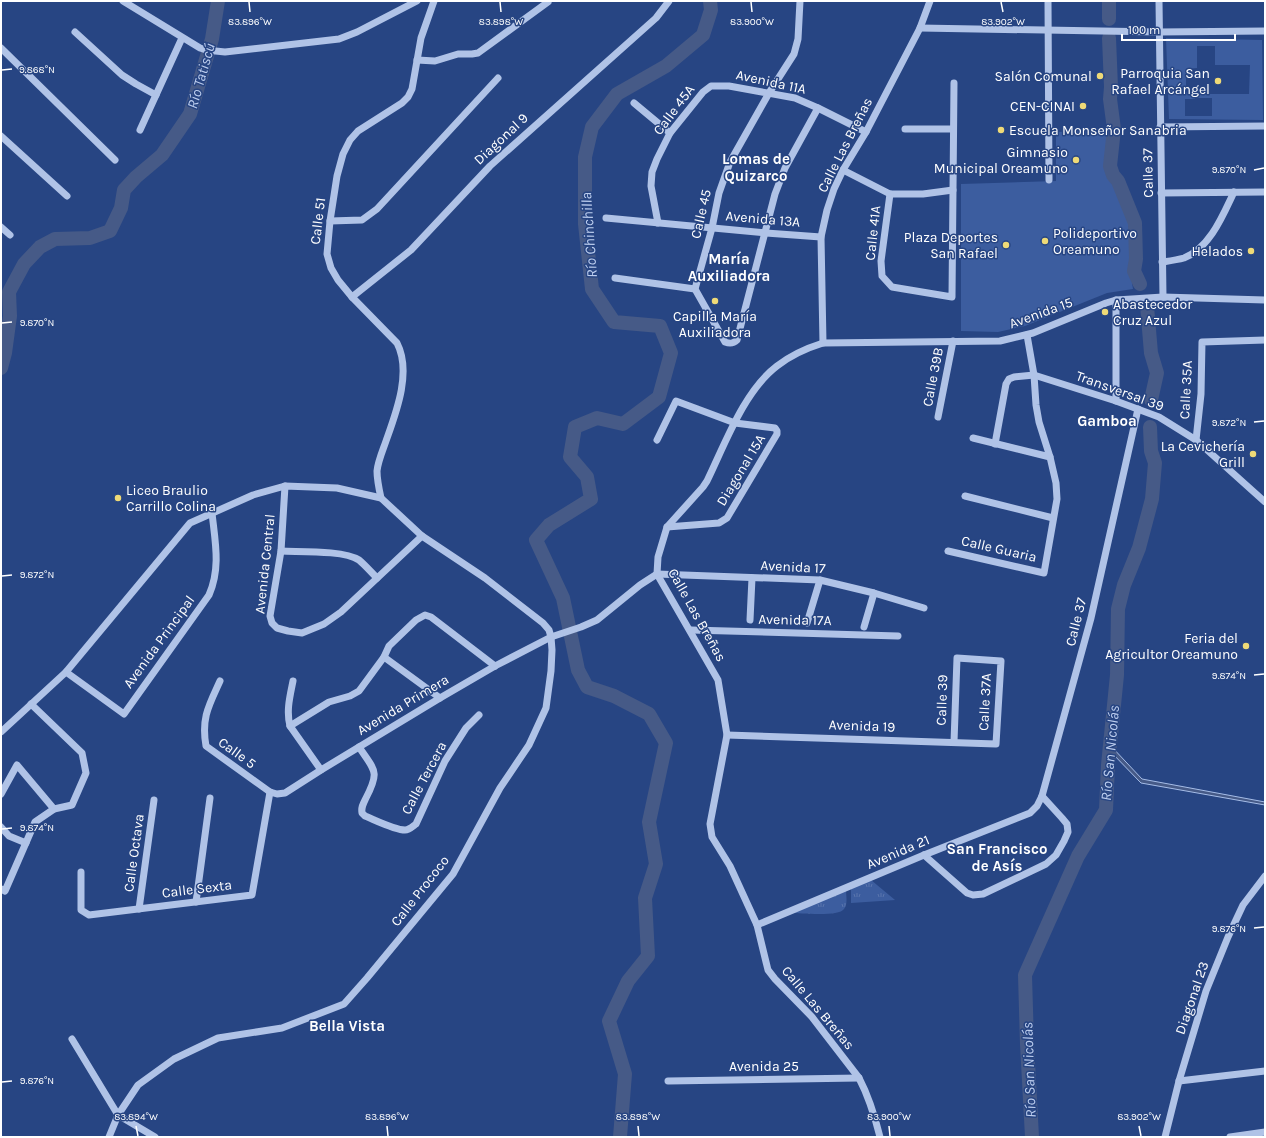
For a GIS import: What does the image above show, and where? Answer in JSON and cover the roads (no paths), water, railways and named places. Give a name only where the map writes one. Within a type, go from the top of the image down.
[{"type":"street","points":[[123,1],[182,38],[206,50],[222,52],[339,39],[357,32],[417,1]]},
{"type":"street","name":"Calle 51","points":[[381,498],[377,470],[393,422],[403,384],[403,360],[401,351],[397,343],[352,297],[338,280],[331,268],[326,254],[337,176],[343,154],[350,140],[358,131],[402,103],[408,97],[412,89],[421,38],[434,1]]},
{"type":"street","name":"Diagonal 9","points":[[352,297],[411,250],[490,166],[656,18],[669,1]]},
{"type":"street","name":"Calle 45","points":[[695,288],[712,228],[719,193],[730,162],[769,93],[794,54],[798,39],[800,1]]},
{"type":"street","name":"Calle Las Breñas","points":[[880,1137],[867,1095],[859,1078],[812,1017],[768,970],[757,925],[730,866],[712,837],[710,824],[727,735],[718,680],[691,630],[657,574],[658,557],[668,527],[703,487],[747,399],[761,381],[776,366],[823,342],[821,237],[827,210],[834,189],[843,170],[866,132],[920,28],[930,1]]},
{"type":"street","points":[[1048,1],[1049,180]]},
{"type":"street","name":"Calle 37","points":[[1159,1],[1163,297]]},
{"type":"street","points":[[417,60],[435,60],[458,54],[478,53],[548,2]]},
{"type":"street","points":[[920,28],[1159,32],[1265,31]]},
{"type":"street","points":[[75,32],[122,75],[156,95]]},
{"type":"street","points":[[140,130],[182,38]]},
{"type":"street","points":[[1,48],[115,160]]},
{"type":"street","points":[[330,222],[362,220],[376,209],[498,78]]},
{"type":"street","points":[[843,170],[890,194],[923,194],[953,190],[954,83]]},
{"type":"street","name":"Avenida 11A","points":[[711,86],[729,86],[796,98],[866,132]]},
{"type":"street","name":"Calle 45A","points":[[658,223],[651,186],[652,172],[656,159],[670,133],[703,92],[711,86]]},
{"type":"street","points":[[634,103],[670,133]]},
{"type":"street","points":[[615,278],[695,288],[725,342],[730,344],[734,343],[737,340],[775,194],[785,168],[818,108]]},
{"type":"street","points":[[1160,127],[1265,126]]},
{"type":"street","points":[[905,128],[953,129]]},
{"type":"street","points":[[1,136],[67,196]]},
{"type":"street","name":"Calle 41A","points":[[890,194],[881,261],[882,276],[892,288],[952,298],[953,190]]},
{"type":"street","points":[[1162,262],[1184,257],[1201,247],[1212,234],[1234,192]]},
{"type":"street","points":[[1161,193],[1265,192]]},
{"type":"street","name":"Avenida 13A","points":[[606,218],[821,237]]},
{"type":"street","points":[[1,227],[10,235]]},
{"type":"street","name":"Avenida 15","points":[[823,342],[1000,341],[1027,335],[1116,300],[1163,297],[1265,300]]},
{"type":"street","points":[[1116,300],[1116,401]]},
{"type":"street","points":[[965,496],[1053,518],[1057,499],[1056,483],[1050,457],[1039,422],[1034,375],[1027,335]]},
{"type":"street","name":"Calle 35A","points":[[1196,440],[1201,394],[1202,342],[1265,340]]},
{"type":"street","name":"Calle 39B","points":[[938,417],[953,341]]},
{"type":"street","points":[[995,444],[1006,384],[1009,379],[1014,376],[1034,375]]},
{"type":"street","name":"Transversal 39","points":[[1034,375],[1116,401],[1159,418],[1196,440],[1265,502]]},
{"type":"street","points":[[657,440],[676,401],[735,423]]},
{"type":"street","name":"Calle 37","points":[[1042,796],[1091,618],[1138,409]]},
{"type":"street","name":"Diagonal 15A","points":[[668,527],[719,523],[727,518],[777,434],[775,428],[735,423]]},
{"type":"street","points":[[973,438],[1050,457]]},
{"type":"street","points":[[1,732],[66,672],[190,523],[253,495],[285,486],[337,488],[381,498],[422,536],[485,578],[543,624],[549,630],[551,637],[561,632],[597,620],[640,585],[657,574]]},
{"type":"street","name":"Avenida Central","points":[[285,486],[281,550],[270,616],[272,623],[277,628],[282,630],[302,633],[324,624],[341,612],[422,536]]},
{"type":"street","name":"Avenida Principal","points":[[66,672],[124,714],[209,595],[214,585],[216,557],[212,513]]},
{"type":"street","name":"Calle Guaria","points":[[948,551],[1044,573],[1053,518]]},
{"type":"street","points":[[281,550],[350,556],[359,560],[377,578]]},
{"type":"street","name":"Avenida 17","points":[[657,574],[820,580],[874,593],[924,608]]},
{"type":"street","points":[[750,620],[752,578]]},
{"type":"street","points":[[807,623],[820,580]]},
{"type":"street","points":[[864,627],[874,593]]},
{"type":"street","points":[[290,726],[328,702],[350,696],[359,691],[384,657],[389,646],[416,620],[426,615],[495,666]]},
{"type":"street","name":"Avenida 17A","points":[[691,630],[898,636]]},
{"type":"street","name":"Avenida Primera","points":[[270,792],[277,794],[285,793],[440,698],[495,666],[551,637]]},
{"type":"street","name":"Calle Prococo","points":[[109,1137],[118,1115],[138,1086],[174,1059],[218,1038],[282,1028],[344,1004],[453,874],[500,788],[529,745],[546,708],[551,671],[551,637]]},
{"type":"street","points":[[384,657],[440,698]]},
{"type":"street","name":"Calle 39","points":[[954,742],[957,658],[1001,661]]},
{"type":"street","name":"Calle 37A","points":[[996,744],[1001,661]]},
{"type":"street","name":"Calle 5","points":[[220,681],[208,706],[205,717],[203,731],[206,746],[270,792]]},
{"type":"street","points":[[293,681],[288,709],[290,726],[321,770]]},
{"type":"street","points":[[1,889],[5,891],[35,822],[54,809],[72,805],[86,773],[82,753],[31,704]]},
{"type":"street","name":"Calle Tercera","points":[[359,747],[373,767],[375,775],[373,784],[361,807],[362,813],[365,816],[405,830],[416,824],[445,761],[466,728],[479,715]]},
{"type":"street","name":"Avenida 19","points":[[727,735],[996,744]]},
{"type":"street","points":[[1,794],[17,765],[54,809]]},
{"type":"street","name":"Calle Sexta","points":[[81,872],[81,910],[84,914],[88,915],[252,895],[270,792]]},
{"type":"street","points":[[924,855],[967,893],[973,895],[983,894],[1046,864],[1056,855],[1068,832],[1067,824],[1042,796]]},
{"type":"street","name":"Avenida 21","points":[[757,925],[924,855],[1030,813],[1037,806],[1042,796]]},
{"type":"street","points":[[196,902],[210,798]]},
{"type":"street","name":"Calle Octava","points":[[139,909],[154,800]]},
{"type":"street","points":[[1,827],[8,836],[26,843]]},
{"type":"street","name":"Diagonal 23","points":[[1166,1137],[1179,1081],[1206,991],[1243,905],[1265,876]]},
{"type":"street","points":[[72,1039],[118,1115],[155,1137]]},
{"type":"street","points":[[1179,1081],[1265,1071]]},
{"type":"street","name":"Avenida 25","points":[[668,1081],[859,1078]]},
{"type":"street","points":[[1230,1137],[1265,1132]]},
{"type":"waterway","name":"Río Tatiscú","points":[[1,368],[5,353],[10,316],[9,292],[24,264],[40,247],[55,239],[90,238],[110,231],[121,208],[124,190],[136,177],[162,155],[190,114],[212,39],[218,1]]},
{"type":"waterway","name":"Río Chinchilla","points":[[620,1137],[625,1074],[609,1021],[628,981],[648,956],[645,898],[656,864],[649,822],[666,743],[649,714],[614,696],[587,687],[578,670],[563,598],[536,540],[549,525],[591,499],[587,477],[570,457],[575,427],[597,418],[623,424],[659,397],[671,353],[660,326],[614,322],[592,289],[585,224],[585,157],[592,127],[617,94],[666,66],[703,35],[711,10],[710,1]]},
{"type":"waterway","name":"Río San Nicolás","points":[[1109,1],[1109,19]]},
{"type":"waterway","name":"Río San Nicolás","points":[[1109,38],[1110,99],[1114,129],[1110,166],[1113,175],[1118,181],[1135,223],[1136,259],[1134,271],[1140,284]]},
{"type":"waterway","name":"Río San Nicolás","points":[[1147,306],[1151,353],[1157,373],[1151,400]]},
{"type":"waterway","name":"Río San Nicolás","points":[[1032,1137],[1025,975],[1078,856],[1106,810],[1108,765],[1117,675],[1118,609],[1124,585],[1139,548],[1152,499],[1155,463],[1151,451],[1150,427]]},
{"type":"place","name":"Salón Comunal","points":[[1100,76]]},
{"type":"place","name":"Parroquia San Rafael Arcángel","points":[[1218,81]]},
{"type":"place","name":"CEN-CINAI","points":[[1083,106]]},
{"type":"place","name":"Escuela Monseñor Sanabria","points":[[1001,130]]},
{"type":"place","name":"Gimnasio Municipal Oreamuno","points":[[1076,160]]},
{"type":"place","name":"Polideportivo Oreamuno","points":[[1045,241]]},
{"type":"place","name":"Plaza Deportes San Rafael","points":[[1006,245]]},
{"type":"place","name":"Helados","points":[[1251,251]]},
{"type":"place","name":"Capilla María Auxiliadora","points":[[715,301]]},
{"type":"place","name":"Abastecedor Cruz Azul","points":[[1105,312]]},
{"type":"place","name":"La Cevichería Grill","points":[[1253,454]]},
{"type":"place","name":"Liceo Braulio Carrillo Colina","points":[[118,498]]},
{"type":"place","name":"Feria del Agricultor Oreamuno","points":[[1246,646]]},
{"type":"district","name":"Lomas de Quizarco","points":[[756,168]]},
{"type":"district","name":"María Auxiliadora","points":[[729,268]]},
{"type":"district","name":"Gamboa","points":[[1107,421]]},
{"type":"district","name":"San Francisco de Asís","points":[[997,858]]},
{"type":"district","name":"Bella Vista","points":[[347,1026]]}]
